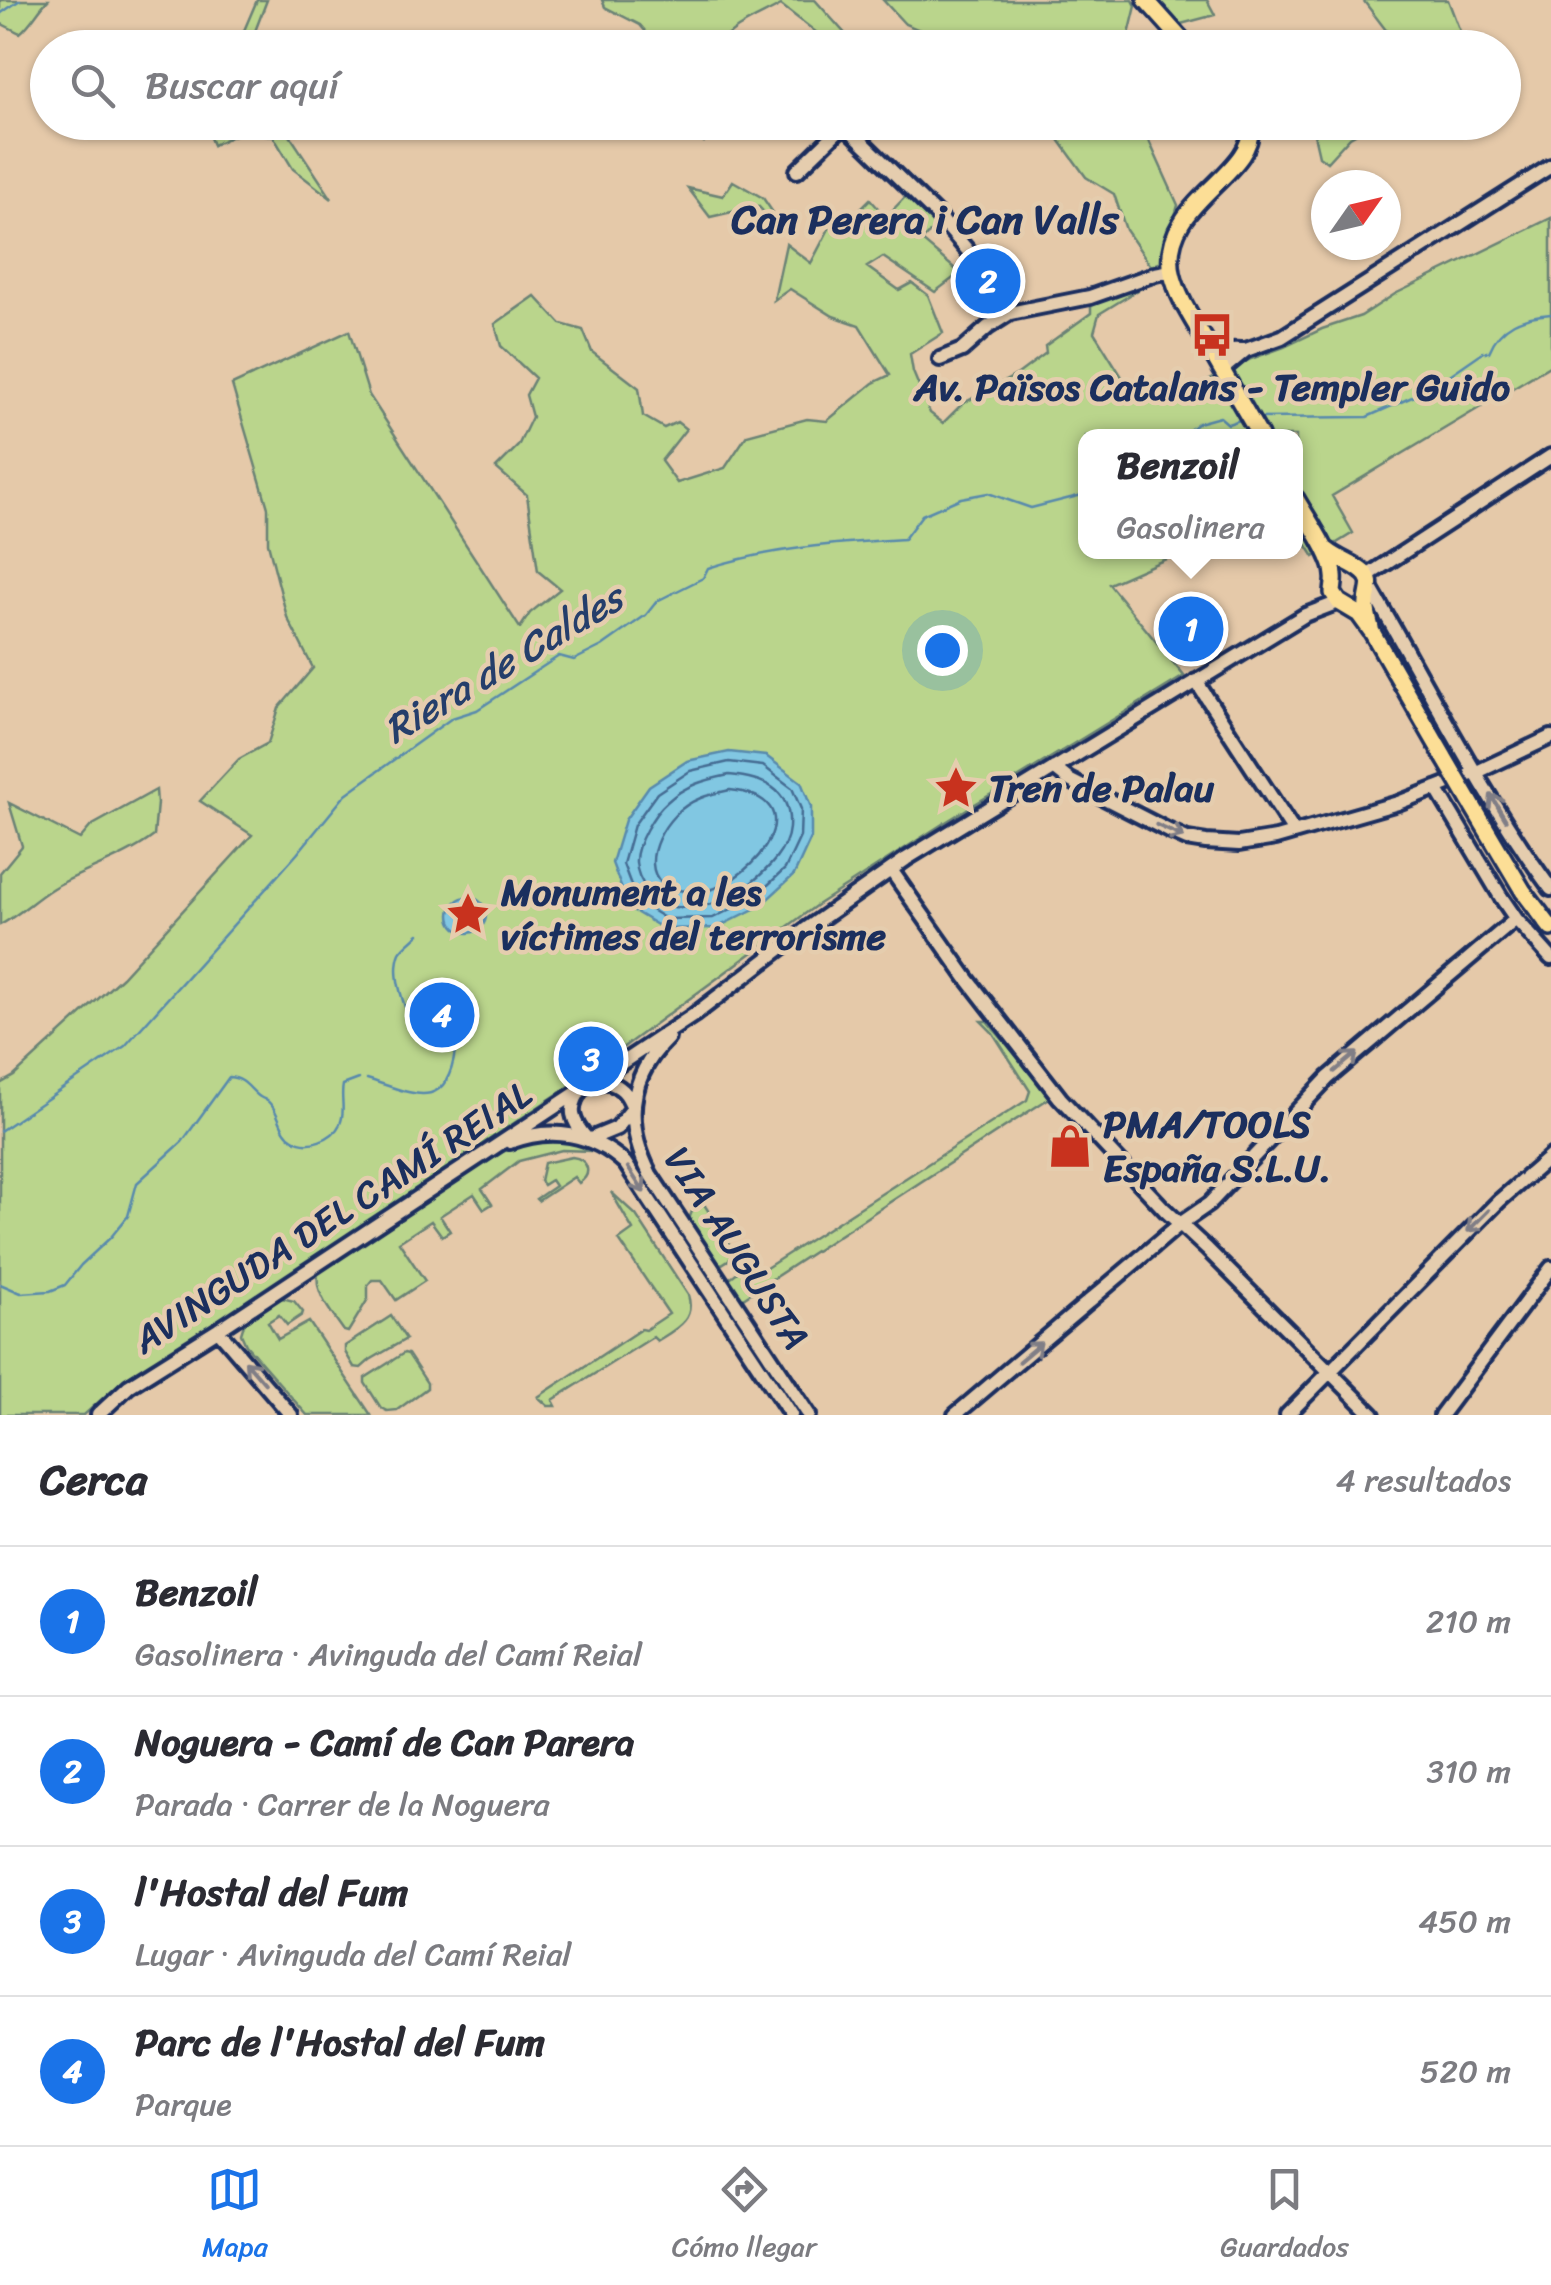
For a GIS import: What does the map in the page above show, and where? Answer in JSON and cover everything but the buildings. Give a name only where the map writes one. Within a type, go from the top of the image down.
[{"type":"main road","points":[[1146,0],[1172,30]]},
{"type":"main road","points":[[1250,140],[1247,150],[1182,222],[1173,246],[1171,270],[1201,334],[1222,359],[1232,387],[1256,429]]},
{"type":"main road","points":[[1303,511],[1323,546],[1333,593],[1359,614],[1372,632],[1507,866],[1551,928]]},
{"type":"main road","points":[[1323,546],[1364,582],[1372,632]]},
{"type":"main road","points":[[1333,581],[1340,570],[1364,582]]},
{"type":"main road","points":[[1343,604],[1360,604],[1364,582]]},
{"type":"main road","points":[[1507,866],[1551,917]]},
{"type":"street","points":[[797,171],[829,140]]},
{"type":"street","points":[[860,140],[986,272],[1010,313]]},
{"type":"street","points":[[1222,359],[1282,337],[1551,166]]},
{"type":"street","points":[[940,359],[962,350],[1010,313],[1090,297],[1171,270]]},
{"type":"street","points":[[1222,359],[1246,350]]},
{"type":"street","points":[[1551,456],[1364,582],[1528,858],[1551,889]]},
{"type":"street","name":"AVINGUDA DEL CAMÍ REIAL","points":[[1305,615],[1333,581]]},
{"type":"street","name":"AVINGUDA DEL CAMÍ REIAL","points":[[98,1415],[130,1386],[694,1015],[891,870],[1305,615],[1343,604]]},
{"type":"street","points":[[1196,681],[1294,832]]},
{"type":"street","points":[[1054,768],[1069,780],[1187,839],[1239,844],[1398,803],[1551,737]]},
{"type":"street","points":[[1436,788],[1516,918],[1551,958]]},
{"type":"street","points":[[891,870],[966,977],[1060,1098],[1164,1210],[1373,1415]]},
{"type":"street","points":[[955,1415],[1180,1224],[1209,1204],[1328,1078],[1516,918]]},
{"type":"street","points":[[632,1108],[648,1062],[694,1015]]},
{"type":"street","points":[[588,1140],[571,1114],[583,1087],[606,1082],[617,1085],[624,1090],[632,1108]]},
{"type":"street","name":"VIA AUGUSTA","points":[[588,1140],[617,1128],[632,1108]]},
{"type":"street","name":"VIA AUGUSTA","points":[[632,1108],[641,1156],[650,1174],[808,1415]]},
{"type":"street","name":"VIA AUGUSTA","points":[[489,1150],[544,1132],[568,1133],[611,1150],[625,1163],[791,1415]]},
{"type":"street","points":[[1286,1415],[1499,1201],[1551,1156]]},
{"type":"street","points":[[1441,1415],[1551,1268]]},
{"type":"street","points":[[1519,1308],[1551,1277]]},
{"type":"street","points":[[218,1330],[292,1415]]},
{"type":"green space","points":[[0,0],[48,0],[20,33],[0,23]]},
{"type":"green space","points":[[257,0],[267,0],[256,30],[244,30]]},
{"type":"green space","points":[[602,0],[815,0],[842,30],[813,30],[781,5],[736,30],[644,30],[605,7]]},
{"type":"green space","points":[[883,0],[1133,0],[1136,6],[1130,30],[920,30],[905,24]]},
{"type":"green space","points":[[1155,0],[1207,0],[1215,15],[1177,25]]},
{"type":"green space","points":[[1363,0],[1448,0],[1459,30],[1386,30]]},
{"type":"green space","points":[[275,140],[293,140],[332,199],[293,169]]},
{"type":"green space","points":[[1059,140],[1149,140],[1178,205],[1162,262],[1151,266],[1126,230],[1114,194],[1086,177]]},
{"type":"green space","points":[[1315,140],[1347,140],[1327,162],[1319,156]]},
{"type":"green space","points":[[733,181],[763,198],[780,223],[776,225],[758,206],[710,217],[688,188],[723,196]]},
{"type":"green space","points":[[908,194],[938,224],[922,241],[960,273],[935,292],[883,257],[867,267],[899,290],[912,283],[928,295],[943,333],[910,354],[930,413],[943,423],[962,404],[1018,374],[1046,353],[1045,346],[1091,313],[1091,304],[1133,285],[1148,284],[1099,314],[1094,332],[1127,385],[1129,400],[1192,389],[1251,359],[1361,316],[1395,294],[1551,218],[1551,365],[1332,496],[1353,533],[1314,557],[1303,539],[1303,429],[1078,429],[1078,559],[1166,559],[1109,584],[1184,676],[817,905],[580,1079],[214,1324],[123,1380],[84,1415],[0,1415],[0,1084],[14,1076],[122,977],[252,835],[200,801],[239,759],[268,743],[279,708],[313,668],[287,617],[268,543],[268,508],[232,385],[349,331],[369,395],[520,628],[530,613],[560,589],[538,571],[527,495],[496,468],[518,446],[532,417],[526,395],[535,378],[501,346],[495,324],[535,296],[561,324],[583,330],[592,352],[639,388],[643,416],[664,428],[677,422],[686,429],[661,461],[677,483],[725,468],[747,435],[807,419],[827,421],[873,383],[890,375],[859,325],[833,316],[790,289],[774,300],[786,244],[811,263],[831,225],[855,214],[870,199],[886,217]]},
{"type":"green space","points":[[156,790],[154,836],[53,888],[0,925],[0,873],[22,846],[9,803],[80,839],[91,826]]},
{"type":"green space","points":[[981,1021],[987,1021],[1051,1097],[740,1300],[727,1280],[743,1268],[763,1270],[1027,1100],[1030,1091]]},
{"type":"green space","points":[[557,1139],[594,1151],[562,1150],[519,1161],[482,1189],[492,1204],[484,1209],[474,1194],[440,1216],[450,1231],[442,1236],[431,1221],[399,1242],[425,1281],[396,1300],[382,1280],[372,1280],[368,1299],[348,1332],[344,1331],[321,1295],[318,1271],[502,1152],[530,1141]]},
{"type":"green space","points":[[572,1157],[585,1164],[583,1179],[579,1183],[574,1177],[538,1201],[555,1186],[551,1180],[543,1185],[540,1181],[544,1163]]},
{"type":"green space","points":[[611,1192],[636,1215],[688,1295],[689,1311],[683,1323],[671,1332],[657,1341],[653,1337],[553,1400],[556,1406],[548,1406],[538,1397],[669,1314],[619,1240],[633,1230]]},
{"type":"green space","points":[[702,1201],[736,1255],[722,1264],[716,1262],[689,1219],[694,1206]]},
{"type":"green space","points":[[278,1297],[294,1301],[303,1312],[287,1325],[279,1315],[268,1322],[278,1339],[309,1322],[371,1415],[307,1415],[246,1345],[241,1334],[245,1321]]},
{"type":"green space","points":[[391,1316],[406,1339],[361,1368],[354,1367],[345,1346]]},
{"type":"green space","points":[[404,1353],[427,1388],[397,1410],[387,1411],[381,1408],[365,1378]]},
{"type":"water","points":[[729,752],[766,756],[801,782],[811,807],[811,838],[794,875],[760,906],[716,928],[664,929],[629,908],[612,863],[625,820],[649,786],[687,761]]},
{"type":"water","points":[[468,897],[481,902],[486,915],[481,928],[468,933],[455,928],[450,915],[455,902]]},
{"type":"waterway","points":[[0,14],[20,0]]},
{"type":"waterway","name":"Riera de Caldes","points":[[1256,418],[1367,417],[1428,390],[1483,352],[1489,352],[1499,335],[1514,323],[1551,314]]},
{"type":"waterway","name":"Riera de Caldes","points":[[1191,429],[1220,417],[1228,424],[1243,419]]},
{"type":"waterway","name":"Riera de Caldes","points":[[0,1131],[125,1046],[346,794],[452,718],[477,710],[559,656],[574,660],[602,646],[646,615],[657,601],[703,578],[708,568],[780,551],[904,539],[922,515],[961,498],[988,493],[1031,508],[1078,496]]},
{"type":"waterway","points":[[367,1079],[424,1094],[444,1085],[450,1072],[455,1052],[433,1026],[405,1007],[399,988],[400,953],[419,934]]},
{"type":"waterway","points":[[0,1284],[21,1293],[50,1291],[65,1285],[128,1216],[137,1183],[182,1142],[229,1077],[243,1082],[268,1101],[289,1136],[306,1143],[320,1141],[337,1129],[343,1115],[343,1085],[359,1079]]},
{"type":"place","name":"Noguera - Camí de Can Parera","points":[[988,281]]},
{"type":"place","name":"Av. Països Catalans - Templer Guido","points":[[1212,335]]},
{"type":"place","name":"Benzoil","points":[[1191,629]]},
{"type":"place","name":"Tren de Palau","points":[[956,788]]},
{"type":"place","name":"Monument a les víctimes del terrorisme","points":[[468,914]]},
{"type":"place","name":"Parc de l'Hostal del Fum","points":[[442,1015]]},
{"type":"place","name":"l'Hostal del Fum","points":[[591,1059]]},
{"type":"place","name":"PMA/TOOLS España S.L.U.","points":[[1070,1146]]},
{"type":"district","name":"Can Perera i Can Valls","points":[[925,219]]}]
